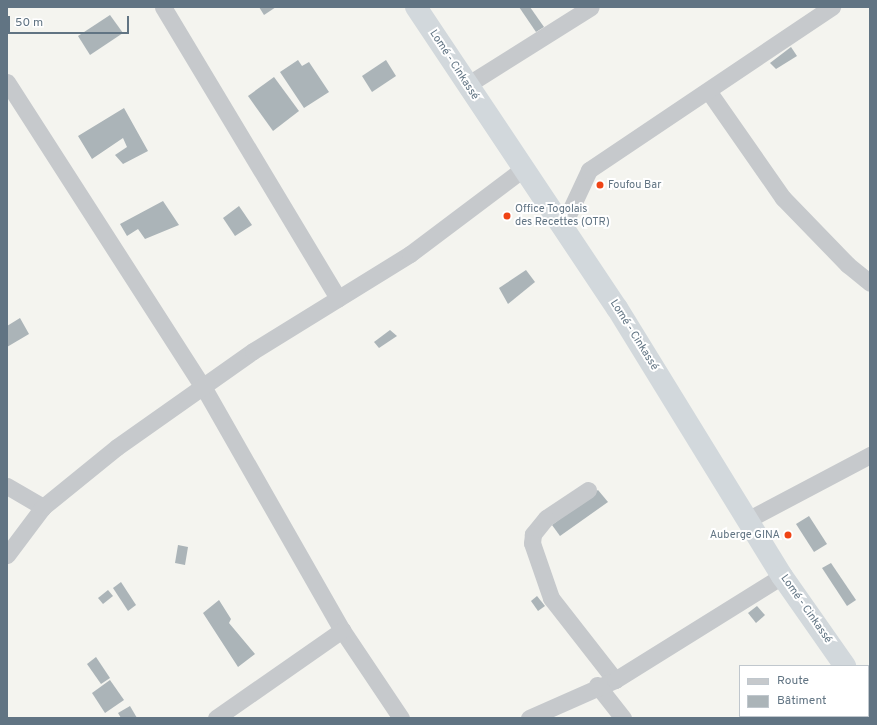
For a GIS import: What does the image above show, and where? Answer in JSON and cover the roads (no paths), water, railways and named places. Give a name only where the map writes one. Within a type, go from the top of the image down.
[{"type":"highway","name":"Lomé - Cinkassé","points":[[416,7],[562,228],[617,308],[749,519],[782,576],[844,665]]},
{"type":"street","points":[[163,7],[338,298]]},
{"type":"street","points":[[467,85],[591,7]]},
{"type":"street","points":[[562,228],[589,170],[709,92],[832,7]]},
{"type":"street","points":[[7,82],[203,386],[342,630],[401,718]]},
{"type":"street","points":[[709,92],[783,198],[848,265],[870,283]]},
{"type":"street","points":[[7,555],[43,507],[117,447],[203,386],[338,298],[410,254],[523,169]]},
{"type":"street","points":[[749,519],[870,455]]},
{"type":"street","points":[[7,486],[43,507]]},
{"type":"street","points":[[588,490],[546,518],[533,534],[532,543],[551,598],[615,680]]},
{"type":"street","points":[[529,718],[597,685],[615,680],[782,576]]},
{"type":"street","points":[[216,718],[342,630]]},
{"type":"street","points":[[597,685],[623,718]]},
{"type":"place","name":"Foufou Bar","points":[[600,185]]},
{"type":"place","name":"Office Togolais des Recettes (OTR)","points":[[507,216]]},
{"type":"place","name":"Auberge GINA","points":[[788,535]]}]
